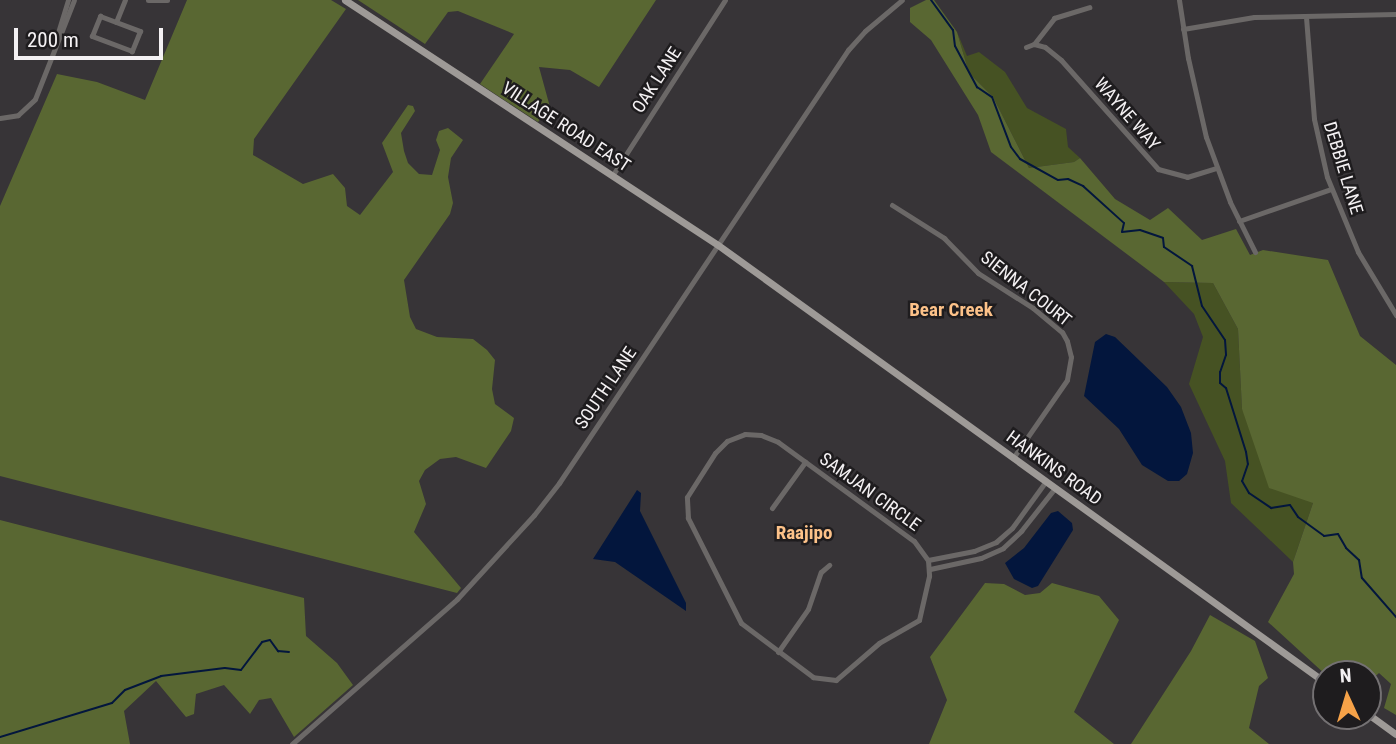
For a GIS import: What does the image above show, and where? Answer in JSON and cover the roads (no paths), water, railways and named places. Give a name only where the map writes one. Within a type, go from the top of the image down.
[{"type":"main road","name":"VILLAGE ROAD EAST","points":[[346,1],[764,278]]},
{"type":"main road","name":"HANKINS ROAD","points":[[764,278],[1312,674]]},
{"type":"street","points":[[55,49],[59,23],[68,0]]},
{"type":"street","points":[[0,118],[18,115],[30,106],[74,0]]},
{"type":"street","points":[[116,22],[125,0]]},
{"type":"street","points":[[148,0],[167,0]]},
{"type":"street","name":"OAK LANE","points":[[612,176],[725,0]]},
{"type":"street","points":[[889,0],[895,6]]},
{"type":"street","name":"SOUTH LANE","points":[[292,744],[457,599],[534,515],[848,50],[902,0]]},
{"type":"street","points":[[1179,0],[1199,111],[1238,221],[1255,252]]},
{"type":"street","points":[[1026,47],[1034,44],[1054,18],[1089,7]]},
{"type":"street","points":[[1183,29],[1235,19],[1396,14]]},
{"type":"street","points":[[100,16],[116,22],[140,31],[132,51],[92,36],[100,16]]},
{"type":"street","name":"DEBBIE LANE","points":[[1306,17],[1314,120],[1331,189],[1358,253],[1396,314]]},
{"type":"street","name":"WAYNE WAY","points":[[1034,44],[1049,50],[1061,60],[1158,169],[1187,177],[1217,168]]},
{"type":"street","points":[[1238,221],[1331,189]]},
{"type":"street","name":"SIENNA COURT","points":[[892,205],[944,238],[978,273],[1033,308],[1062,332],[1068,341],[1071,357],[1067,380],[1013,458]]},
{"type":"street","name":"SAMJAN CIRCLE","points":[[752,434],[770,438],[914,541],[928,560],[930,569],[919,620],[879,643],[836,680],[818,680],[741,624],[688,518],[685,504],[715,453],[736,437],[752,434]]},
{"type":"street","points":[[772,508],[805,462]]},
{"type":"street","points":[[928,560],[985,547],[1004,535],[1024,513],[1046,481]]},
{"type":"street","points":[[930,569],[993,554],[1012,541],[1055,488]]},
{"type":"street","points":[[1024,513],[1031,518]]},
{"type":"street","points":[[778,652],[808,610],[821,572],[829,565]]},
{"type":"water","points":[[1106,334],[1115,337],[1167,387],[1181,407],[1191,433],[1193,453],[1187,474],[1179,481],[1168,481],[1142,465],[1119,429],[1084,396],[1095,342]]},
{"type":"water","points":[[637,490],[641,493],[640,511],[686,603],[686,611],[615,562],[593,559]]},
{"type":"water","points":[[1058,511],[1072,523],[1073,530],[1038,586],[1032,588],[1014,579],[1005,563],[1024,548],[1051,513]]},
{"type":"waterway","points":[[931,0],[953,30],[955,46],[977,87],[992,97],[1011,147],[1020,159],[1058,180],[1068,179],[1083,186],[1124,223],[1122,232],[1140,230],[1163,238],[1164,247],[1192,266],[1202,306],[1225,340],[1226,355],[1220,372],[1220,383],[1226,388],[1246,452],[1248,464],[1242,481],[1249,493],[1271,508],[1290,505],[1298,517],[1324,536],[1338,534],[1346,548],[1359,560],[1362,578],[1396,617]]},
{"type":"waterway","points":[[0,737],[112,703],[125,690],[161,676],[225,668],[241,670],[262,642],[270,640],[278,651],[289,652]]},
{"type":"district","name":"Bear Creek","points":[[951,310]]},
{"type":"district","name":"Raajipo","points":[[804,533]]}]
